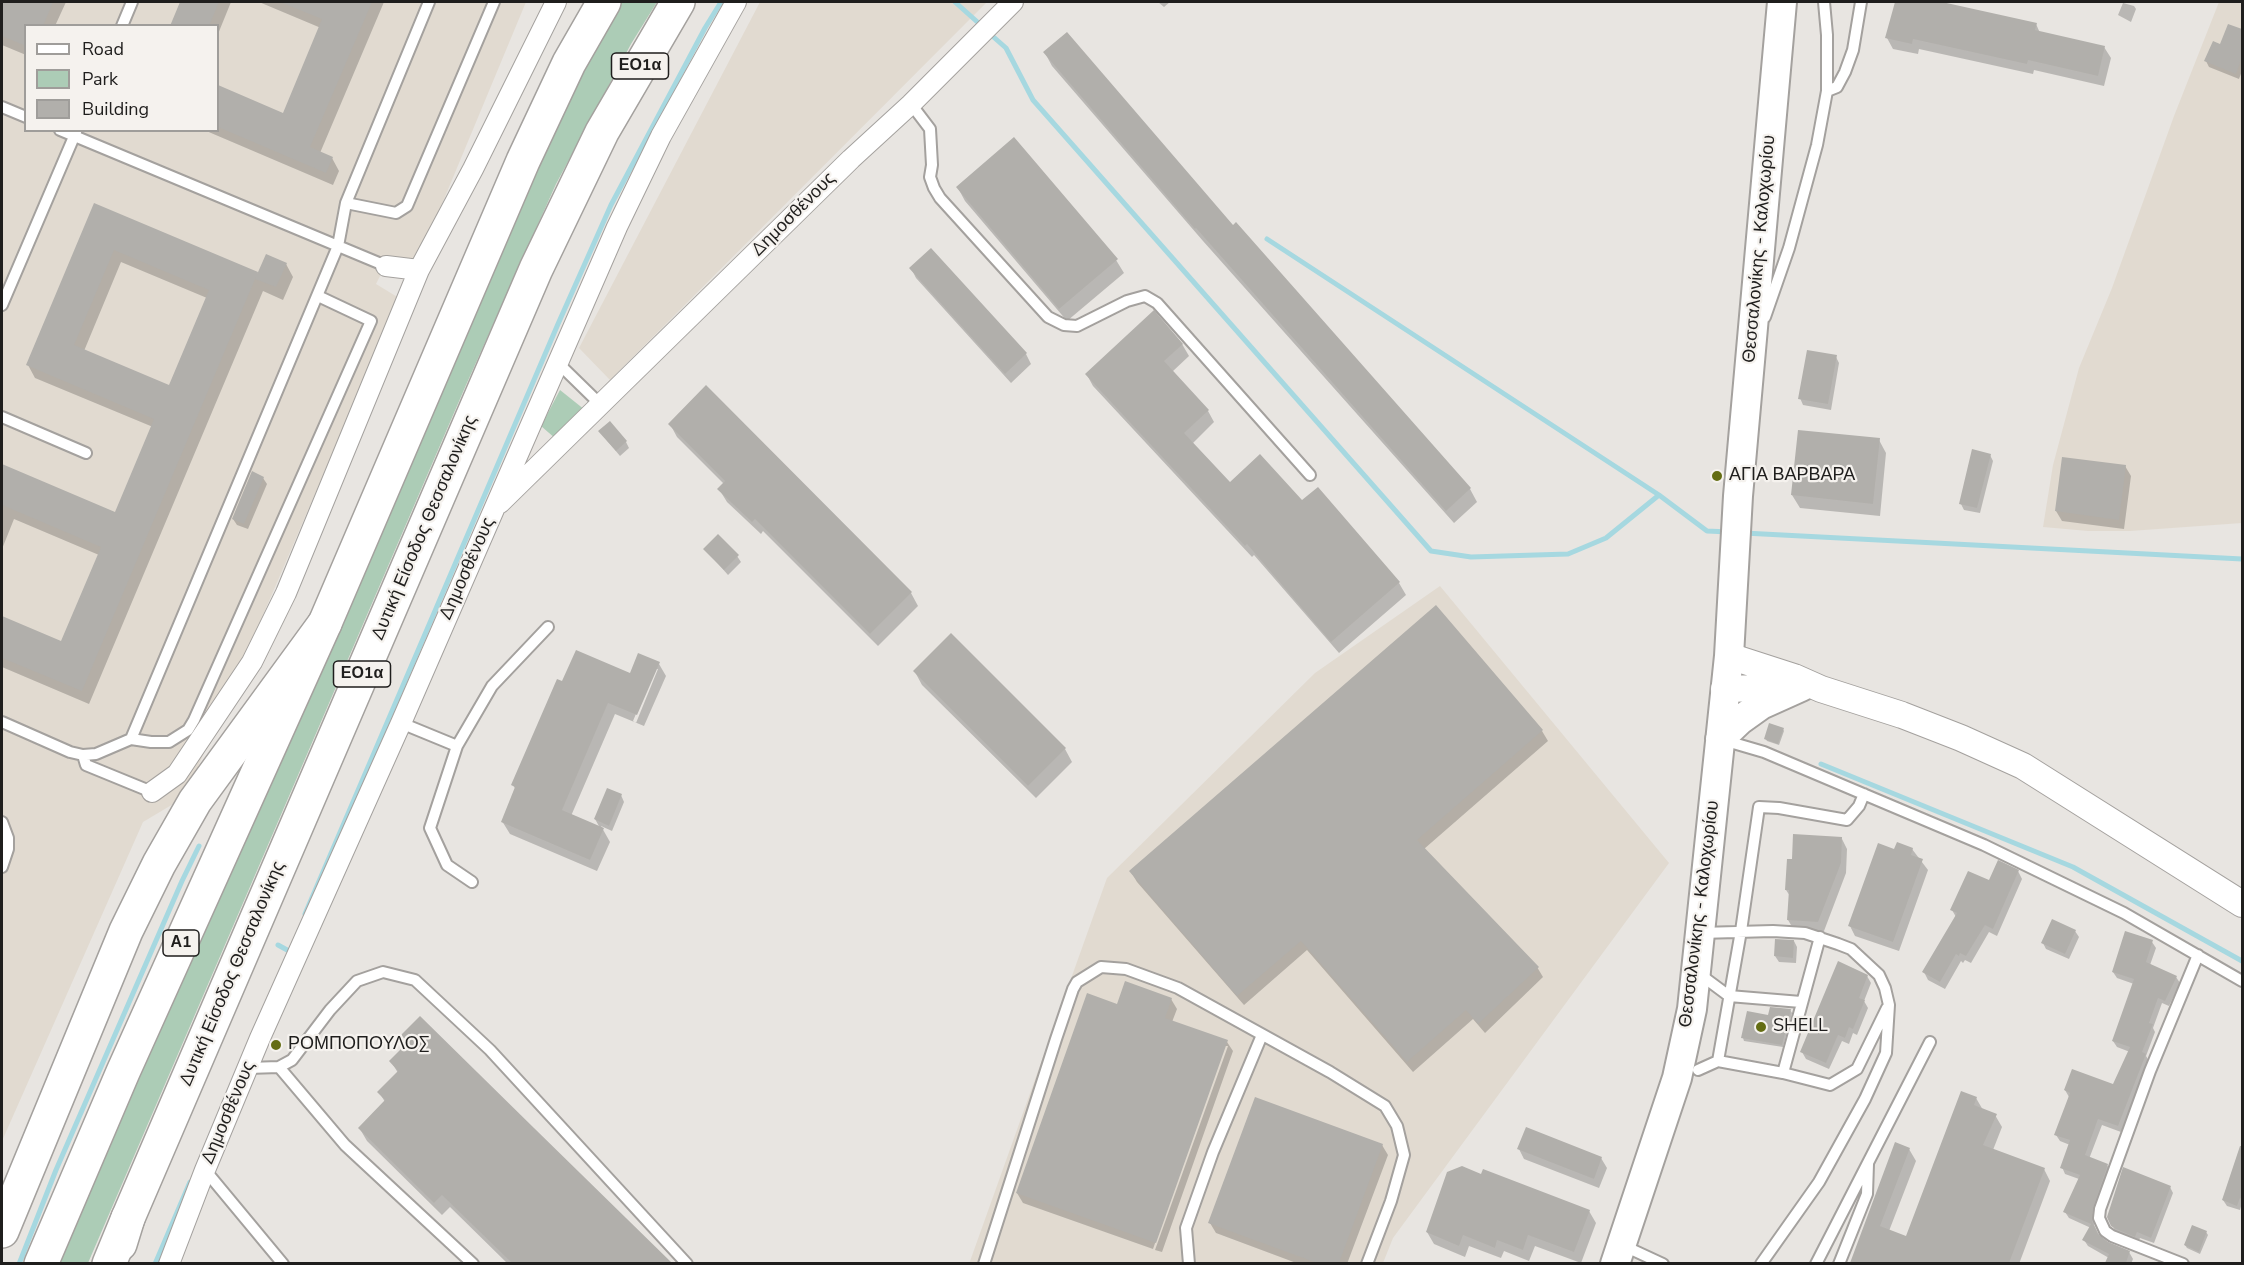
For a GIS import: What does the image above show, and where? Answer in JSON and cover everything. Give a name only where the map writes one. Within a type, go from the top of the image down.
[{"type":"highway","points":[[2,1232],[126,931],[159,864],[195,801],[326,623],[523,160],[569,63],[604,2]]},
{"type":"highway","name":"Δυτική Είσοδος Θεσσαλονίκης","points":[[109,1263],[536,269],[602,132],[678,2]]},
{"type":"highway","name":"Α1","points":[[41,1263],[123,1072],[326,623]]},
{"type":"highway","points":[[114,1263],[128,1218]]},
{"type":"main road","name":"Θεσσαλονίκης - Καλοχωρίου","points":[[1618,1254],[1677,1078],[1692,1009],[1729,656],[1738,496],[1782,2]]},
{"type":"main road","points":[[1720,739],[1740,720],[1761,705],[1811,688]]},
{"type":"street","points":[[152,792],[177,774],[252,662],[286,593],[419,270],[473,169],[556,2]]},
{"type":"street","points":[[494,509],[617,227],[661,136],[736,2]]},
{"type":"street","name":"Δημοσθένους","points":[[170,1263],[205,1170],[248,1068],[494,509],[1013,2]]},
{"type":"street","points":[[386,266],[419,270]]},
{"type":"street","points":[[1729,656],[1794,677],[1811,688],[1902,715],[2023,766],[2242,904]]},
{"type":"street","points":[[1724,689],[1811,688]]},
{"type":"lane","points":[[123,24],[132,2]]},
{"type":"lane","points":[[131,739],[318,297],[338,246],[346,203],[429,2]]},
{"type":"lane","points":[[346,203],[396,213],[407,206],[494,2]]},
{"type":"lane","points":[[1750,360],[1789,248],[1816,145],[1827,91],[1827,34],[1824,2]]},
{"type":"lane","points":[[1827,91],[1837,87],[1845,72],[1853,50],[1861,2]]},
{"type":"lane","points":[[911,104],[930,129],[932,165],[930,177],[940,198],[1048,317],[1064,325],[1077,326],[1127,301],[1145,296],[1157,303],[1310,475]]},
{"type":"lane","points":[[2,108],[24,116]]},
{"type":"lane","points":[[2,305],[75,133],[386,266]]},
{"type":"lane","points":[[2,722],[70,752],[83,755],[96,754],[131,739],[151,742],[169,741],[181,736],[194,720],[371,321],[318,297]]},
{"type":"lane","points":[[558,363],[601,405]]},
{"type":"lane","points":[[2,417],[86,453]]},
{"type":"lane","points":[[472,882],[447,865],[430,828],[457,746],[492,686],[548,627]]},
{"type":"lane","points":[[401,723],[457,746]]},
{"type":"lane","points":[[1720,739],[1764,752],[1984,845],[2124,913],[2242,981]]},
{"type":"lane","points":[[83,755],[86,765],[152,792]]},
{"type":"lane","points":[[1718,1061],[1741,931],[1759,807],[1779,808],[1847,820],[1859,806],[1864,794]]},
{"type":"lane","points":[[2,822],[8,838],[8,849],[2,867]]},
{"type":"lane","points":[[1700,933],[1741,931],[1805,933],[1820,937],[1851,949],[1868,963],[1879,975],[1889,1005],[1886,1053],[1865,1099],[1820,1182],[1761,1263]]},
{"type":"lane","points":[[1784,1073],[1820,937]]},
{"type":"lane","points":[[2183,1263],[2112,1236],[2104,1231],[2099,1218],[2100,1209],[2150,1071],[2198,955]]},
{"type":"lane","points":[[984,1263],[1056,1039],[1077,982],[1101,967],[1126,969],[1178,988],[1385,1106],[1397,1126],[1404,1155],[1391,1201],[1367,1263]]},
{"type":"lane","points":[[1696,971],[1729,996],[1802,1002]]},
{"type":"lane","points":[[248,1068],[279,1066],[292,1060],[330,1010],[357,981],[383,972],[416,980],[489,1050],[687,1263]]},
{"type":"lane","points":[[1698,1070],[1718,1061],[1784,1073],[1830,1085],[1857,1068],[1889,1005]]},
{"type":"lane","points":[[1189,1263],[1186,1228],[1213,1152],[1262,1035]]},
{"type":"lane","points":[[1816,1263],[1930,1042]]},
{"type":"lane","points":[[279,1066],[345,1144],[473,1263]]},
{"type":"lane","points":[[1839,1263],[1868,1191],[1868,1163]]},
{"type":"lane","points":[[205,1170],[284,1263]]},
{"type":"lane","points":[[1618,1254],[1663,1263]]},
{"type":"shaded area","points":[[2,2],[526,2],[417,264],[390,256],[376,284],[399,298],[185,797],[143,822],[2,1141]]},
{"type":"shaded area","points":[[760,2],[987,2],[610,380],[579,348]]},
{"type":"shaded area","points":[[2219,2],[2242,2],[2242,523],[2130,531],[2088,531],[2043,527],[2053,465],[2079,368],[2112,288],[2174,116]]},
{"type":"shaded area","points":[[1440,586],[1669,863],[1393,1238],[1383,1263],[969,1264],[1107,878],[1315,673]]},
{"type":"green space","points":[[622,2],[657,2],[631,44],[556,184],[466,385],[88,1263],[58,1264],[206,916],[559,110]]},
{"type":"green space","points":[[560,390],[585,410],[556,439],[541,426]]},
{"type":"building","points":[[2,2],[53,2],[44,24],[24,24],[24,45],[2,36]]},
{"type":"building","points":[[180,2],[219,2],[210,24],[171,24]]},
{"type":"building","points":[[280,2],[372,2],[310,147],[333,157],[326,173],[219,127],[219,85],[283,113],[322,19]]},
{"type":"building","points":[[1895,2],[1942,2],[2037,23],[2035,30],[2105,46],[2098,76],[2028,60],[2027,64],[1913,39],[1912,44],[1885,38]]},
{"type":"building","points":[[2228,24],[2242,29],[2242,57],[2236,74],[2204,61],[2213,41],[2220,44]]},
{"type":"building","points":[[1067,32],[1233,225],[1236,222],[1471,488],[1446,511],[1195,229],[1043,52]]},
{"type":"building","points":[[1014,137],[1118,259],[1059,309],[956,187]]},
{"type":"building","points":[[94,203],[258,272],[82,691],[2,658],[2,616],[61,641],[101,547],[2,505],[2,464],[115,512],[154,419],[26,365]],"holes":[[[114,250],[209,290],[169,385],[74,345]]]},
{"type":"building","points":[[931,248],[1027,353],[1005,374],[909,268]]},
{"type":"building","points":[[266,254],[287,263],[276,287],[255,279]]},
{"type":"building","points":[[1154,310],[1183,344],[1164,361],[1209,410],[1184,433],[1230,482],[1260,454],[1302,500],[1318,487],[1400,582],[1331,642],[1247,544],[1245,546],[1085,374]]},
{"type":"building","points":[[1807,350],[1837,355],[1828,404],[1798,399]]},
{"type":"building","points":[[706,385],[912,592],[870,634],[755,519],[752,522],[717,489],[725,481],[668,424]]},
{"type":"building","points":[[610,421],[627,441],[616,451],[598,431]]},
{"type":"building","points":[[1798,430],[1880,438],[1873,504],[1791,495]]},
{"type":"building","points":[[1972,449],[1991,454],[1977,508],[1959,504]]},
{"type":"building","points":[[2062,457],[2126,465],[2119,520],[2055,511]]},
{"type":"building","points":[[252,471],[264,477],[244,524],[232,519]]},
{"type":"building","points":[[718,534],[739,555],[724,570],[703,549]]},
{"type":"building","points":[[1436,605],[1543,730],[1417,840],[1539,967],[1478,1024],[1466,1010],[1407,1062],[1301,941],[1237,996],[1129,871]]},
{"type":"building","points":[[951,633],[1066,748],[1028,786],[913,671]]},
{"type":"building","points":[[576,650],[630,673],[638,653],[660,662],[637,715],[608,703],[562,810],[604,828],[590,860],[501,822],[515,787],[511,785],[557,679],[562,681]]},
{"type":"building","points":[[1769,723],[1784,728],[1778,744],[1764,739]]},
{"type":"building","points":[[607,788],[622,794],[609,826],[594,819]]},
{"type":"building","points":[[1793,834],[1842,837],[1841,863],[1818,922],[1787,920],[1789,890],[1785,890],[1787,859],[1792,859]]},
{"type":"building","points":[[1897,842],[1913,848],[1911,855],[1923,859],[1893,942],[1848,926],[1878,843],[1894,849]]},
{"type":"building","points":[[1998,860],[2019,870],[1993,929],[1985,925],[1966,956],[1956,954],[1940,982],[1922,972],[1957,913],[1950,910],[1968,871],[1989,880]]},
{"type":"building","points":[[2052,919],[2076,930],[2065,954],[2041,943]]},
{"type":"building","points":[[2125,931],[2153,940],[2146,962],[2177,976],[2165,1001],[2158,998],[2149,1023],[2153,1024],[2142,1052],[2146,1054],[2118,1126],[2098,1119],[2085,1155],[2108,1164],[2093,1208],[2092,1221],[2098,1234],[2108,1242],[2130,1251],[2126,1263],[2105,1263],[2109,1254],[2082,1240],[2091,1224],[2063,1212],[2080,1175],[2060,1168],[2070,1140],[2054,1135],[2070,1093],[2064,1090],[2072,1069],[2113,1084],[2130,1047],[2112,1041],[2134,979],[2112,972]]},
{"type":"building","points":[[1775,939],[1794,940],[1793,958],[1774,956]]},
{"type":"building","points":[[1838,961],[1868,975],[1859,998],[1865,1000],[1853,1029],[1849,1027],[1845,1038],[1838,1035],[1826,1063],[1800,1052]]},
{"type":"building","points":[[1125,981],[1172,998],[1165,1018],[1228,1040],[1156,1243],[1016,1193],[1087,993],[1117,1004]]},
{"type":"building","points":[[1770,1007],[1791,1009],[1782,1045],[1741,1038],[1747,1011],[1768,1015]]},
{"type":"building","points":[[420,1016],[672,1263],[512,1263],[442,1195],[434,1203],[358,1128],[385,1100],[377,1092],[398,1071],[389,1061],[408,1042],[401,1035]]},
{"type":"building","points":[[1961,1091],[1977,1097],[1974,1105],[1997,1114],[1983,1145],[2045,1168],[2009,1263],[1850,1263],[1895,1142],[1910,1148],[1880,1226],[1906,1236]]},
{"type":"building","points":[[1255,1097],[1383,1144],[1339,1263],[1317,1263],[1208,1223]]},
{"type":"building","points":[[1526,1127],[1602,1157],[1594,1179],[1517,1149]]},
{"type":"building","points":[[2240,1146],[2242,1146],[2242,1199],[2240,1198],[2237,1206],[2222,1200]]},
{"type":"building","points":[[1462,1166],[1481,1174],[1483,1169],[1590,1210],[1574,1252],[1528,1235],[1523,1250],[1497,1240],[1495,1248],[1463,1235],[1459,1246],[1426,1232],[1447,1172]]},
{"type":"building","points":[[2123,1167],[2171,1186],[2151,1238],[2137,1232],[2135,1237],[2116,1229],[2111,1226],[2107,1217]]},
{"type":"building","points":[[2192,1225],[2207,1231],[2199,1252],[2184,1245]]},
{"type":"waterway","points":[[305,914],[611,205],[721,2]]},
{"type":"waterway","points":[[955,2],[983,27]]},
{"type":"waterway","points":[[989,33],[1006,48],[1033,100],[1431,551],[1471,557],[1568,554],[1606,538],[1659,495],[1707,531],[1729,532]]},
{"type":"waterway","points":[[1267,239],[1659,495]]},
{"type":"waterway","points":[[1744,533],[2242,559]]},
{"type":"waterway","points":[[1821,764],[2073,867],[2242,961]]},
{"type":"waterway","points":[[19,1264],[56,1170],[199,846]]},
{"type":"waterway","points":[[278,945],[289,951]]},
{"type":"waterway","points":[[155,1264],[190,1182]]},
{"type":"place","name":"ΑΓΙΑ ΒΑΡΒΑΡΑ","points":[[1717,476]]},
{"type":"place","name":"SHELL","points":[[1761,1027]]},
{"type":"place","name":"ΡΟΜΠΟΠΟΥΛΟΣ","points":[[276,1045]]}]
